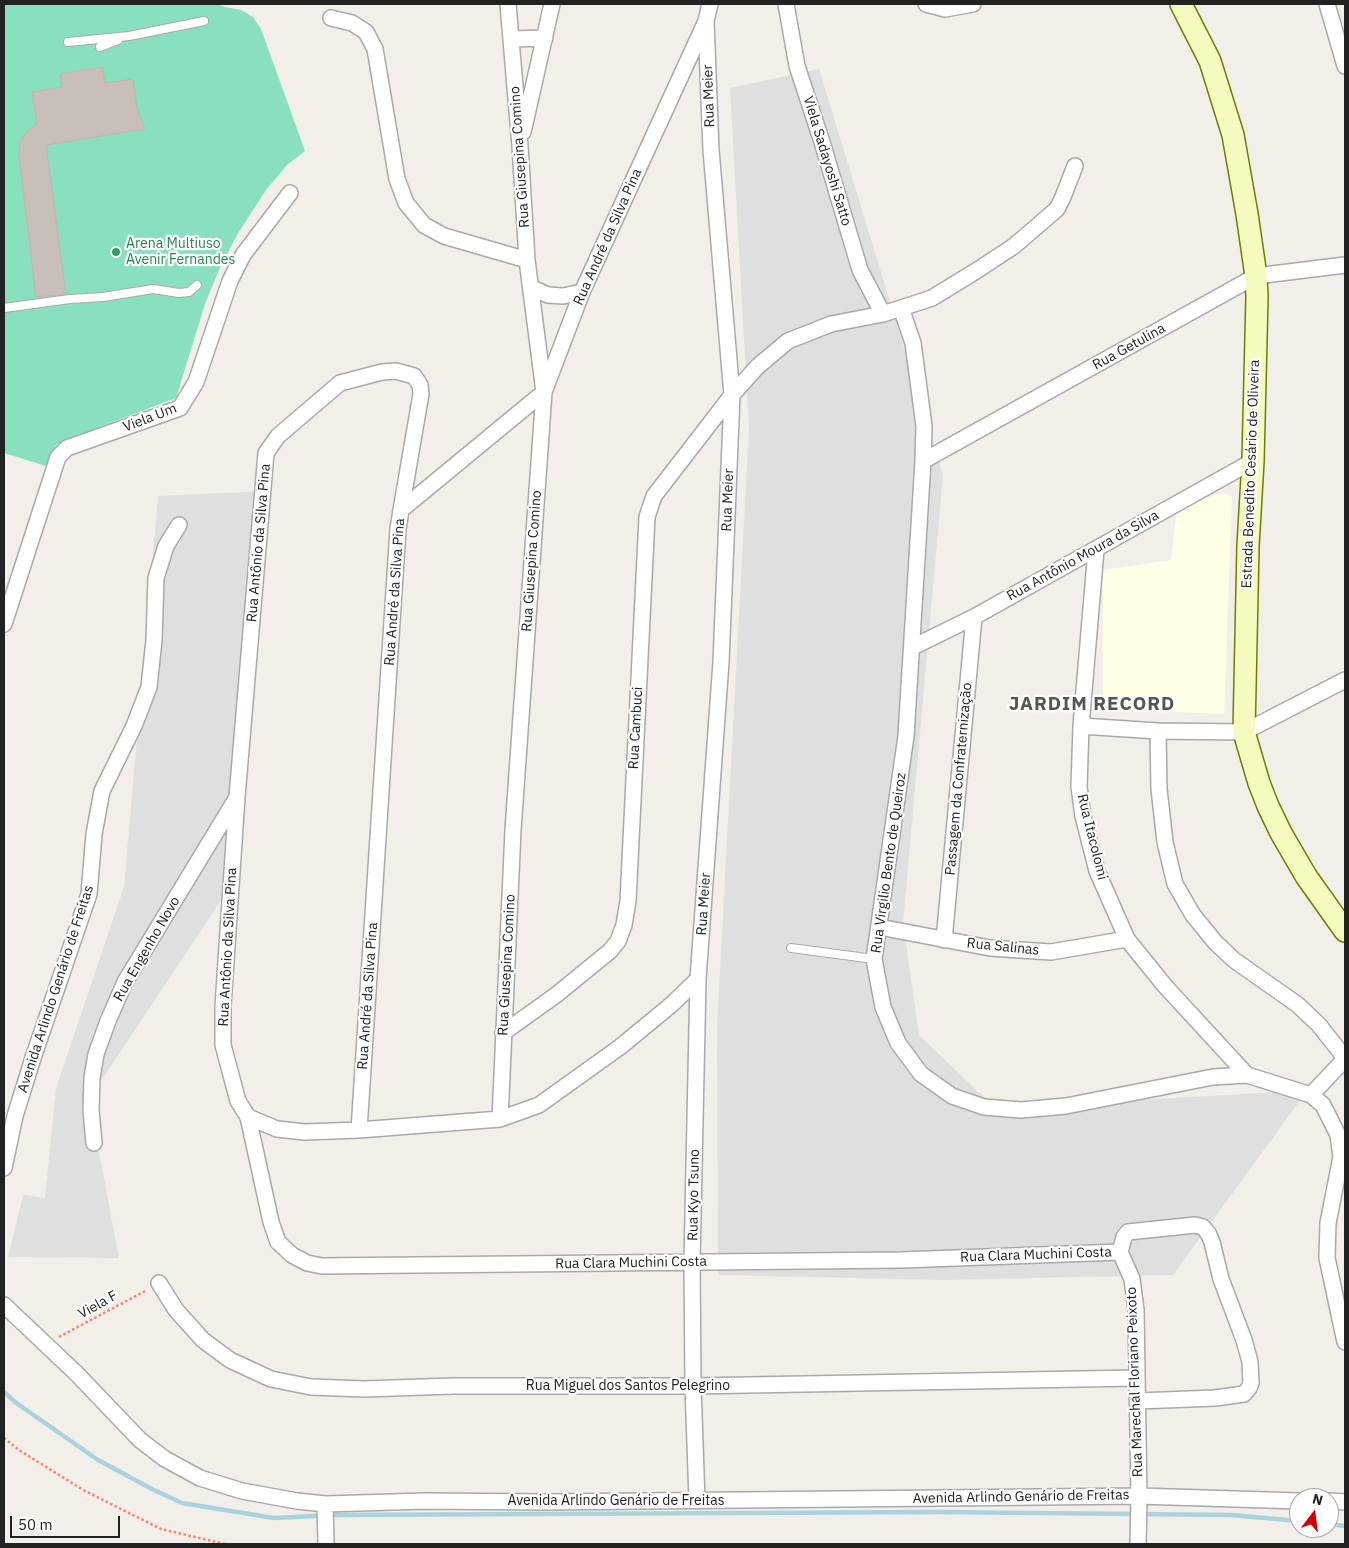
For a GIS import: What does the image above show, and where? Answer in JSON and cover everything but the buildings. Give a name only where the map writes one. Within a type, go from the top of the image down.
[{"type":"main road","name":"Estrada Benedito Cesário de Oliveira","points":[[1181,4],[1210,61],[1233,135],[1256,276],[1257,297],[1248,546],[1244,732],[1259,783],[1272,815],[1306,876],[1345,931]]},
{"type":"street","name":"Rua Giusepina Comino","points":[[500,1119],[513,830],[544,392],[528,260],[508,4]]},
{"type":"street","points":[[520,146],[552,4]]},
{"type":"street","name":"Rua André da Silva Pina","points":[[359,1130],[398,530],[401,510],[544,392],[582,292],[706,21],[710,4]]},
{"type":"street","name":"Viela Sadayoshi Satto","points":[[786,4],[797,66],[860,270],[883,314]]},
{"type":"street","points":[[926,4],[945,8],[974,4]]},
{"type":"street","points":[[1327,4],[1345,66]]},
{"type":"street","points":[[331,18],[352,23],[366,32],[375,49],[397,179],[406,203],[424,225],[444,236],[528,260]]},
{"type":"street","name":"Rua Meier","points":[[698,979],[721,662],[732,395],[711,150],[706,21]]},
{"type":"street","points":[[511,39],[545,38]]},
{"type":"street","name":"Rua Cambuci","points":[[503,1033],[556,995],[610,951],[618,941],[624,925],[628,902],[647,517],[654,496],[732,395],[757,367],[788,341],[831,324],[883,314],[932,298],[1014,246],[1056,208],[1064,197],[1075,166]]},
{"type":"street","name":"Viela Um","points":[[4,624],[58,457],[67,448],[180,408],[196,382],[230,281],[243,255],[290,193]]},
{"type":"street","name":"Rua Getulina","points":[[923,461],[1256,276],[1345,265]]},
{"type":"street","points":[[532,288],[548,295],[563,296],[582,292]]},
{"type":"street","name":"Rua Virgilio Bento de Queiroz","points":[[902,308],[913,343],[924,426],[923,461],[906,736],[874,959],[883,1007],[898,1043],[920,1074],[952,1096],[984,1107],[1020,1110],[1066,1106],[1214,1076],[1247,1075],[1311,1095]]},
{"type":"street","name":"Rua Antônio da Silva Pina","points":[[248,1117],[238,1101],[223,1045],[223,1006],[237,797],[266,453],[278,436],[340,383],[382,372],[396,371],[414,376],[420,385],[421,394],[401,510]]},
{"type":"street","name":"Rua Antônio Moura da Silva","points":[[913,647],[974,618],[1252,461]]},
{"type":"street","name":"Avenida Arlindo Genário de Freitas","points":[[4,1168],[15,1116],[89,894],[94,834],[102,791],[134,726],[149,686],[154,640],[156,578],[166,546],[179,525]]},
{"type":"street","name":"Rua Itacolomi","points":[[1096,550],[1079,787],[1083,816],[1098,871],[1127,939],[1165,986],[1247,1075]]},
{"type":"street","name":"Passagem da Confraternização","points":[[944,940],[974,618]]},
{"type":"street","points":[[1082,726],[1158,731],[1244,732],[1345,680]]},
{"type":"street","points":[[1158,731],[1159,789],[1165,842],[1176,884],[1193,914],[1215,942],[1234,960],[1298,1005],[1312,1018],[1345,1059],[1311,1095],[1323,1105],[1338,1135],[1341,1157],[1328,1223],[1327,1258],[1345,1342]]},
{"type":"street","name":"Rua Engenho Novo","points":[[94,1143],[91,1110],[92,1078],[96,1054],[108,1021],[125,982],[237,797]]},
{"type":"street","name":"Rua Salinas","points":[[879,928],[990,948],[1051,952],[1127,939]]},
{"type":"street","points":[[248,1117],[277,1129],[305,1132],[359,1130],[500,1119],[539,1105],[620,1047],[671,1005],[698,979]]},
{"type":"street","name":"Rua Kyo Tsuno","points":[[697,1501],[693,1386],[692,1262],[698,979]]},
{"type":"street","name":"Rua Clara Muchini Costa","points":[[248,1117],[271,1222],[278,1242],[292,1255],[307,1263],[322,1266],[901,1260],[1120,1252]]},
{"type":"street","points":[[1120,1252],[1124,1236],[1128,1232],[1195,1225],[1203,1227],[1208,1233],[1221,1279],[1244,1340],[1250,1362],[1251,1383],[1247,1392],[1242,1395],[1138,1401]]},
{"type":"street","name":"Rua Marechal Floriano Peixoto","points":[[1120,1252],[1132,1279],[1135,1294],[1138,1401],[1138,1544]]},
{"type":"street","name":"Rua Miguel dos Santos Pelegrino","points":[[159,1283],[176,1310],[203,1340],[230,1360],[271,1379],[311,1387],[364,1389],[453,1386],[693,1386],[1136,1378]]},
{"type":"street","name":"Avenida Arlindo Genário de Freitas","points":[[4,1305],[47,1344],[140,1440],[166,1459],[200,1478],[242,1491],[325,1508],[426,1501],[1139,1498],[1289,1501]]},
{"type":"street","points":[[325,1508],[326,1540]]},
{"type":"lane","points":[[68,42],[129,36],[204,21]]},
{"type":"lane","points":[[100,47],[129,36]]},
{"type":"lane","points":[[4,308],[153,289],[179,293],[189,292],[197,285]]},
{"type":"lane","points":[[791,948],[874,959]]},
{"type":"path","name":"Viela F","points":[[47,1344],[159,1283]]},
{"type":"path","points":[[4,1438],[19,1450],[84,1491],[161,1529],[225,1544]]},
{"type":"shaded area","points":[[819,69],[943,475],[903,924],[919,1035],[995,1108],[1280,1092],[1304,1095],[1173,1275],[943,1280],[718,1275],[717,1026],[749,428],[730,88]]},
{"type":"shaded area","points":[[265,491],[240,872],[89,1099],[119,1258],[8,1257],[23,1195],[45,1198],[56,1088],[124,887],[158,496]]},
{"type":"shaded area","points":[[1222,492],[1232,497],[1224,714],[1103,709],[1103,570],[1171,560],[1177,510]]},
{"type":"green space","name":"Arena Multiuso Avenir Fernandes","points":[[4,4],[216,4],[241,10],[253,17],[261,29],[305,151],[287,165],[266,190],[237,235],[219,270],[205,304],[176,398],[65,440],[56,445],[46,466],[4,453]]},
{"type":"waterway","points":[[4,1392],[15,1402],[98,1460],[152,1489],[182,1503],[274,1518],[336,1515],[939,1512],[1231,1515],[1289,1520]]},
{"type":"waterway","points":[[1339,1525],[1345,1526]]},
{"type":"place","name":"Arena Multiuso Avenir Fernandes","points":[[116,252]]},
{"type":"district","name":"JARDIM RECORD","points":[[1092,705]]}]
